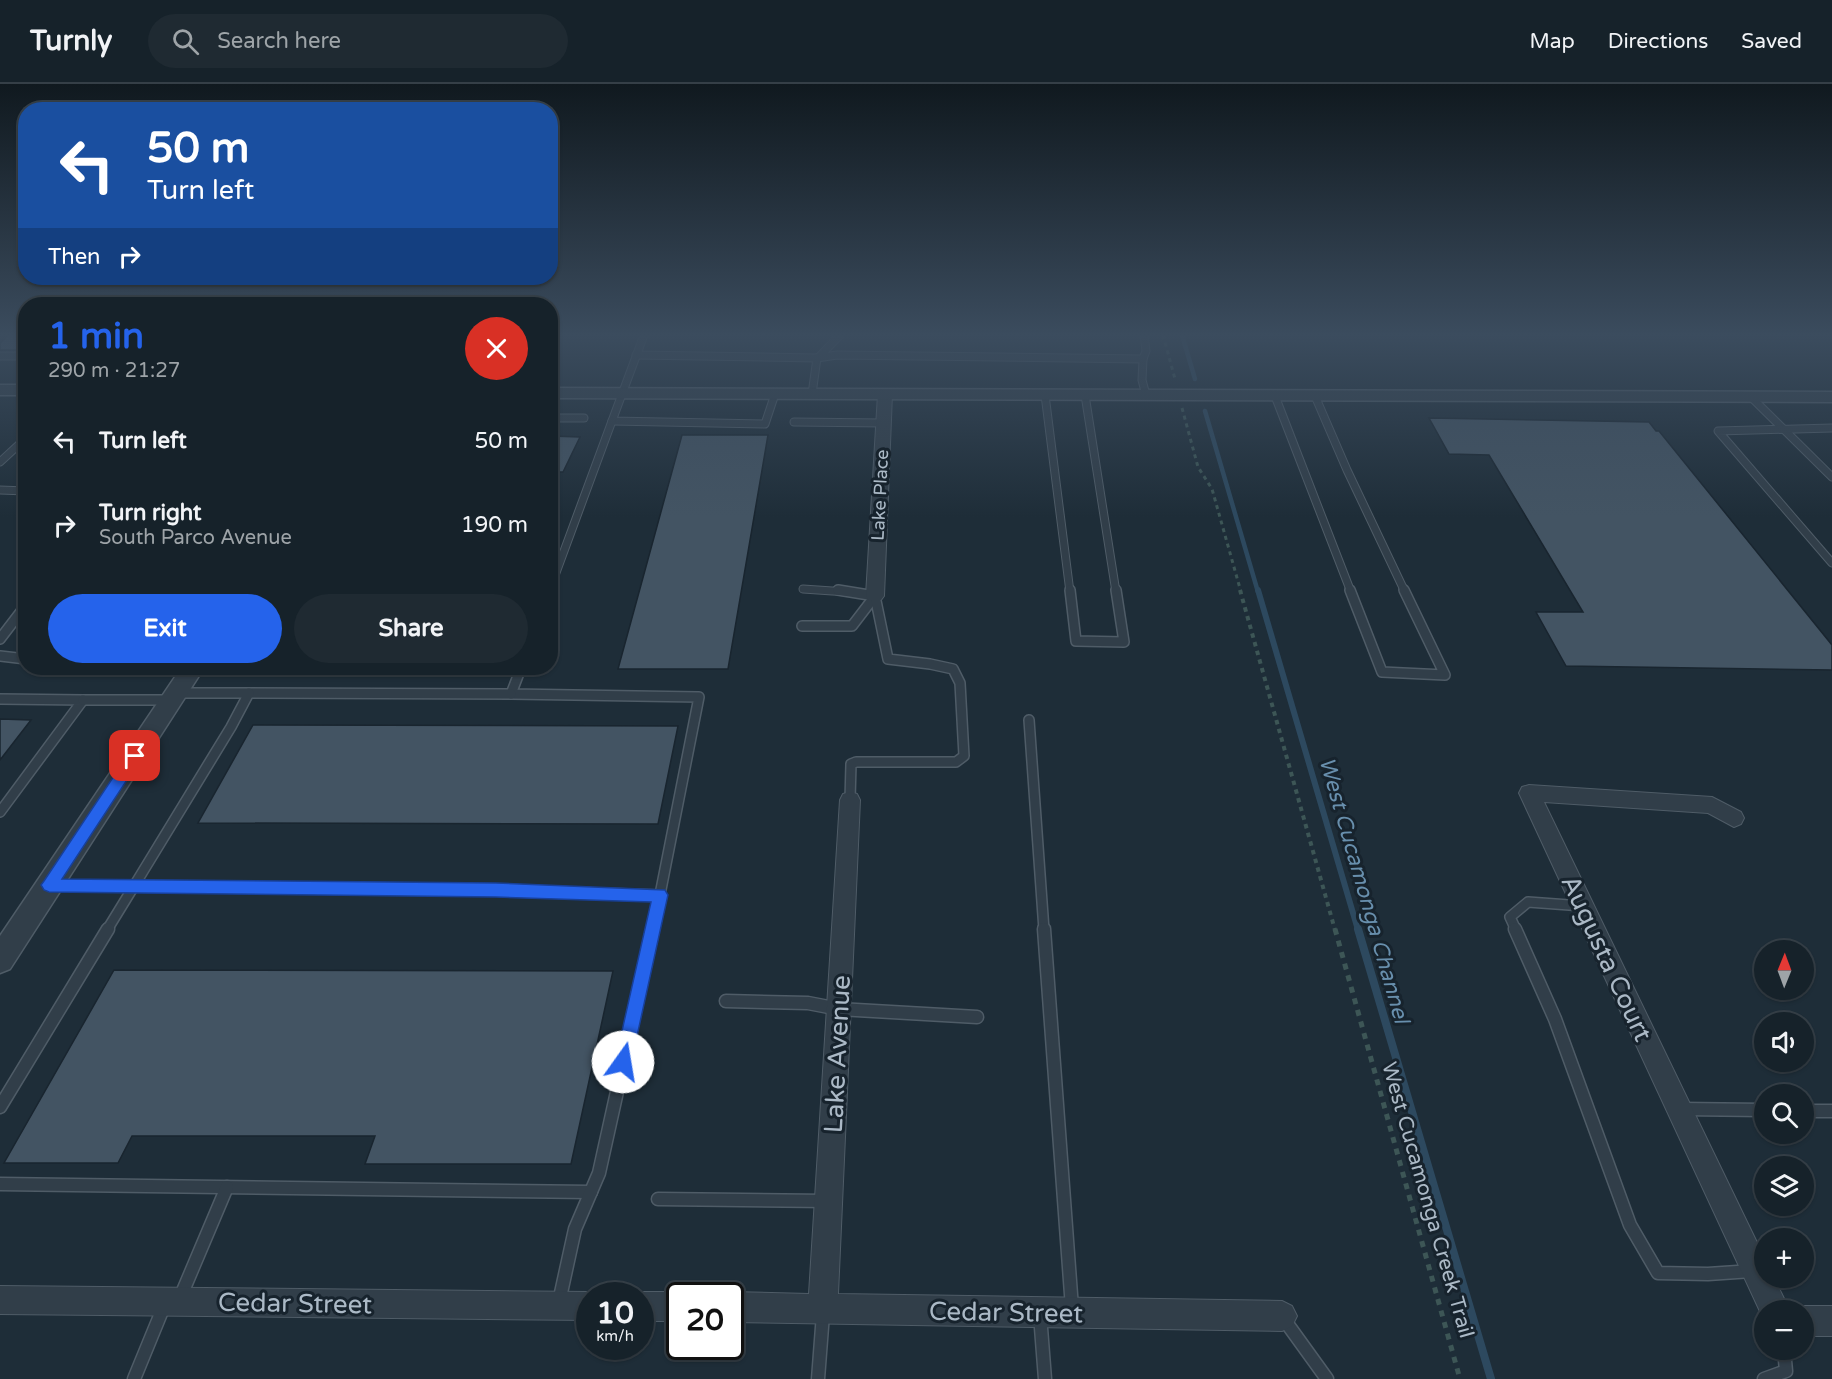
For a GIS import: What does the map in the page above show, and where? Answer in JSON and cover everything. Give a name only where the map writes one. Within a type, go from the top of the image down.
[{"type":"street","name":"Lake Place","points":[[875,596],[885,395]]},
{"type":"street","points":[[1202,395],[1832,397]]},
{"type":"street","points":[[4,948],[49,885],[189,675]]},
{"type":"street","name":"Augusta Court","points":[[1734,818],[1712,805],[1529,793],[1754,1267]]},
{"type":"street","name":"Lake Avenue","points":[[823,1308],[850,800]]},
{"type":"street","name":"Cedar Street","points":[[0,1300],[576,1306]]},
{"type":"street","name":"Cedar Street","points":[[744,1307],[1282,1316]]},
{"type":"street","points":[[1814,1321],[1832,1321]]},
{"type":"lane","points":[[558,567],[620,395]]},
{"type":"lane","points":[[612,421],[765,424],[775,395]]},
{"type":"lane","points":[[1045,395],[1076,641],[1124,642],[1085,395]]},
{"type":"lane","points":[[1275,396],[1382,672],[1445,675],[1347,470],[1315,396]]},
{"type":"lane","points":[[1751,397],[1832,477]]},
{"type":"lane","points":[[558,418],[584,418]]},
{"type":"lane","points":[[794,422],[884,423]]},
{"type":"lane","points":[[1832,428],[1718,430],[1832,563]]},
{"type":"lane","points":[[0,462],[18,445]]},
{"type":"lane","points":[[0,490],[18,490]]},
{"type":"lane","points":[[803,589],[838,590],[875,596]]},
{"type":"lane","points":[[802,626],[852,626],[875,596]]},
{"type":"lane","points":[[850,800],[851,764],[856,762],[956,762],[964,756],[960,683],[953,669],[942,664],[888,659],[875,596]]},
{"type":"lane","points":[[0,639],[18,615]]},
{"type":"lane","points":[[0,656],[18,658]]},
{"type":"lane","points":[[512,694],[519,675]]},
{"type":"lane","points":[[0,1107],[231,727],[249,693]]},
{"type":"lane","points":[[0,699],[83,700],[249,693],[699,697],[660,895],[599,1173],[575,1229],[559,1306]]},
{"type":"lane","points":[[0,812],[83,700]]},
{"type":"lane","points":[[1029,720],[1073,1313]]},
{"type":"lane","points":[[49,885],[496,890],[660,895]]},
{"type":"lane","points":[[1583,906],[1528,902],[1510,917],[1555,1019],[1630,1225],[1658,1273],[1708,1274],[1754,1271]]},
{"type":"lane","points":[[726,1001],[808,1003],[839,1009],[977,1017]]},
{"type":"lane","points":[[1679,1108],[1754,1110]]},
{"type":"lane","points":[[1814,1111],[1832,1111]]},
{"type":"lane","points":[[0,1184],[591,1192]]},
{"type":"lane","points":[[134,1379],[227,1187]]},
{"type":"lane","points":[[658,1199],[829,1201]]},
{"type":"lane","points":[[818,1379],[823,1308]]},
{"type":"lane","points":[[1040,1312],[1045,1379]]},
{"type":"lane","points":[[1282,1316],[1328,1379]]},
{"type":"lane","points":[[1764,1379],[1786,1371],[1785,1360]]},
{"type":"path","name":"West Cucamonga Creek Trail","points":[[1182,408],[1198,467],[1212,489],[1460,1379]]},
{"type":"building","points":[[1429,418],[1649,422],[1656,431],[1659,431],[1832,645],[1832,670],[1566,666],[1536,612],[1583,612],[1489,455],[1449,454]]},
{"type":"building","points":[[682,435],[768,435],[728,669],[618,669]]},
{"type":"building","points":[[558,436],[580,437],[563,472],[558,472]]},
{"type":"building","points":[[0,719],[31,720],[0,760]]},
{"type":"building","points":[[253,725],[678,726],[658,824],[198,823]]},
{"type":"building","points":[[114,970],[613,971],[571,1164],[365,1164],[375,1136],[132,1136],[118,1163],[4,1163]]},
{"type":"waterway","name":"West Cucamonga Channel","points":[[1205,411],[1258,592]]},
{"type":"waterway","name":"West Cucamonga Channel","points":[[1258,590],[1358,930]]},
{"type":"waterway","name":"West Cucamonga Channel","points":[[1358,929],[1491,1379]]},
{"type":"route","points":[[135,756],[49,885],[496,890],[660,895],[623,1062]]}]
